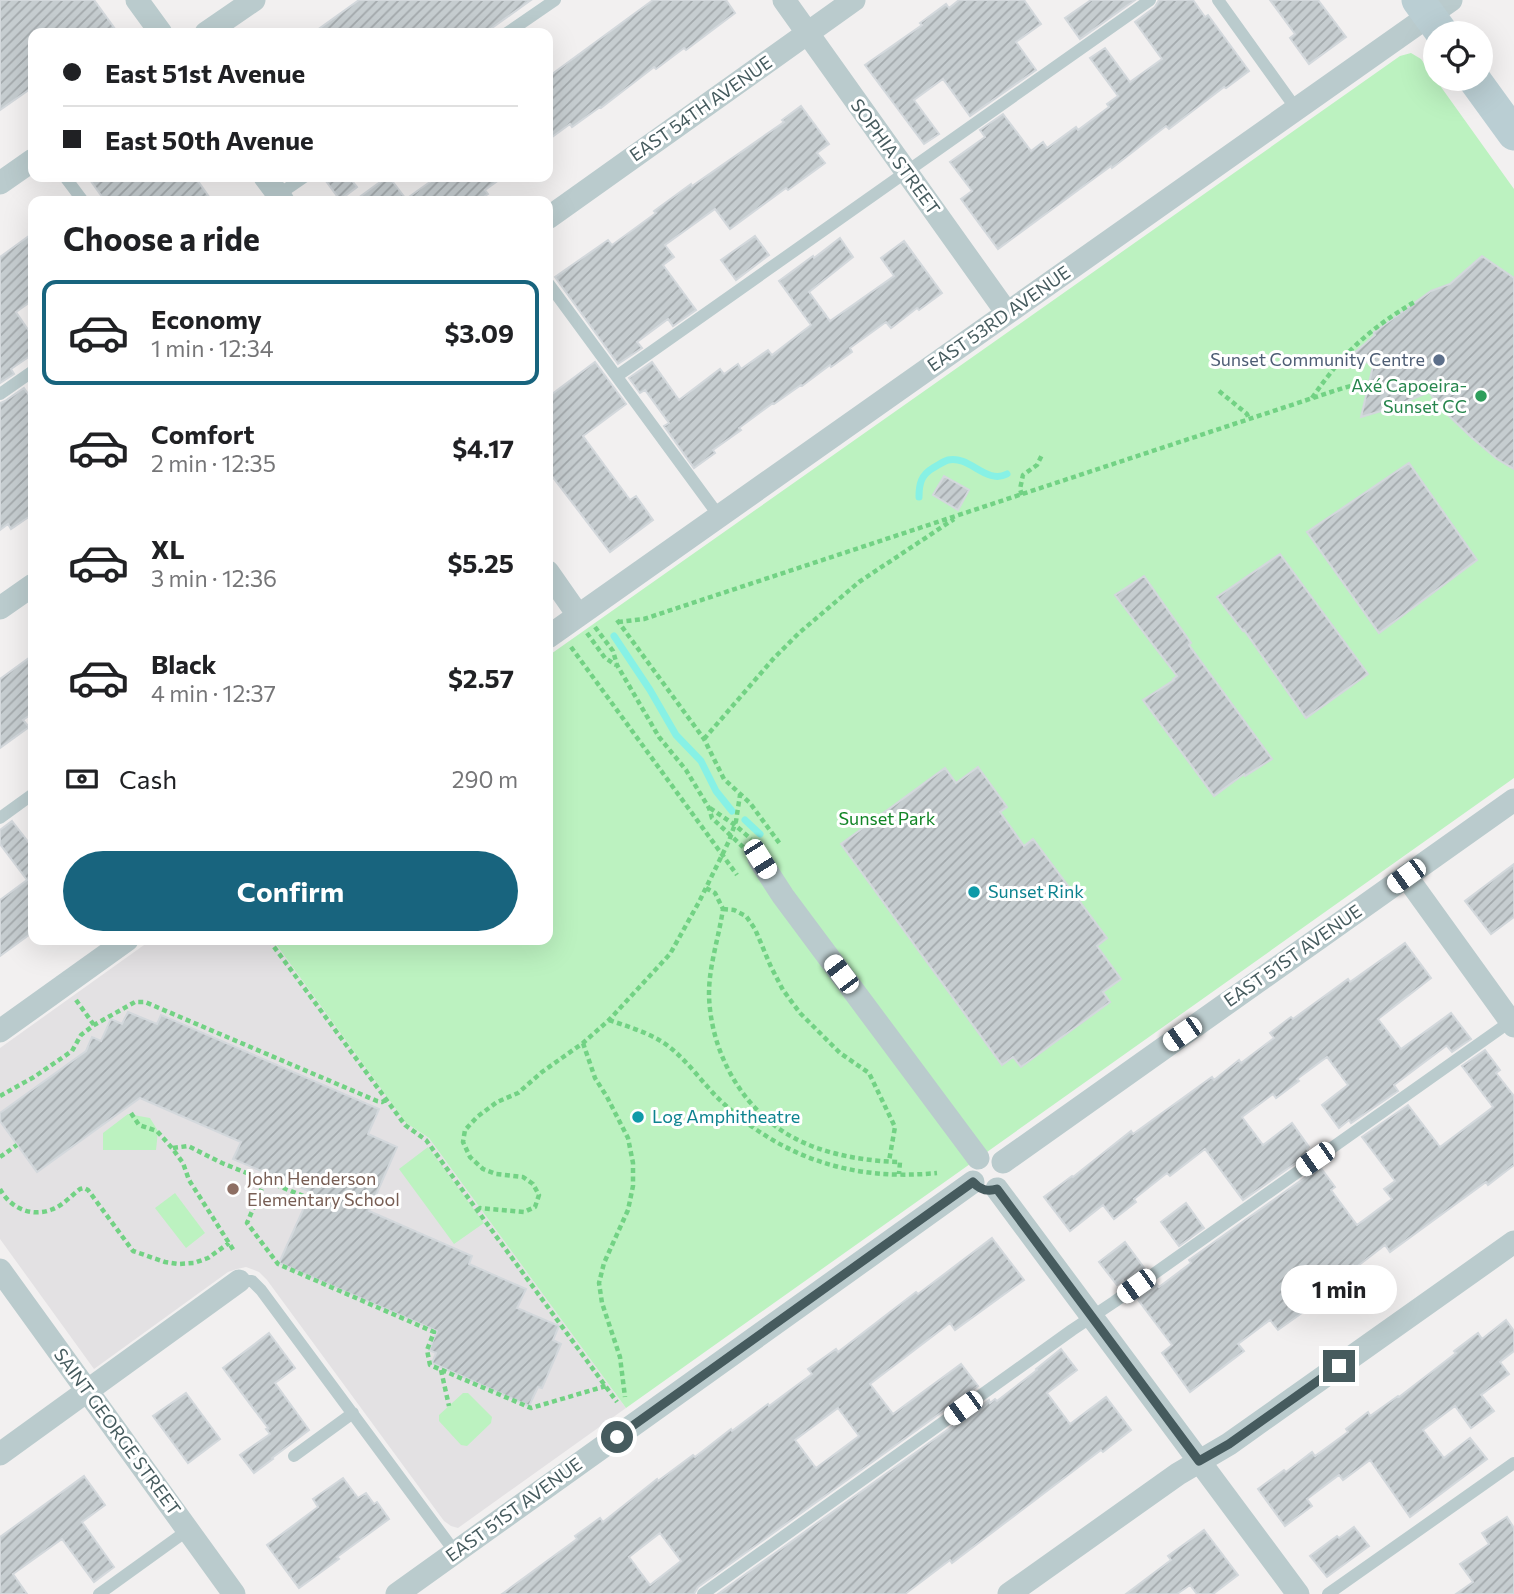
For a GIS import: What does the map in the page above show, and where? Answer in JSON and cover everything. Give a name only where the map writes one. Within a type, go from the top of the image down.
[{"type":"main road","points":[[1483,91],[1514,134]]},
{"type":"street","points":[[137,0],[157,28]]},
{"type":"street","points":[[213,28],[254,0]]},
{"type":"street","name":"SOPHIA STREET","points":[[783,0],[1007,313]]},
{"type":"street","name":"EAST 54TH AVENUE","points":[[553,214],[854,0]]},
{"type":"street","name":"EAST 53RD AVENUE","points":[[557,639],[584,622],[719,516],[1435,12]]},
{"type":"street","points":[[0,183],[28,163]]},
{"type":"street","points":[[553,579],[584,622]]},
{"type":"street","points":[[0,608],[28,588]]},
{"type":"street","name":"EAST 51ST AVENUE","points":[[1003,1162],[1514,800]]},
{"type":"street","points":[[755,852],[783,896],[978,1158]]},
{"type":"street","points":[[1406,876],[1513,1022]]},
{"type":"street","points":[[0,1031],[120,945]]},
{"type":"street","points":[[988,1154],[1003,1162],[1006,1167],[1006,1180],[997,1189],[982,1190],[973,1182],[970,1172],[978,1158],[988,1154]]},
{"type":"street","name":"EAST 51ST AVENUE","points":[[397,1594],[973,1182]]},
{"type":"street","points":[[997,1189],[1298,1594]]},
{"type":"street","points":[[1009,1594],[1171,1479],[1229,1444],[1514,1242]]},
{"type":"street","name":"SAINT GEORGE STREET","points":[[0,1270],[234,1594]]},
{"type":"street","points":[[0,1454],[239,1281]]},
{"type":"lane","points":[[515,28],[555,0]]},
{"type":"lane","points":[[617,376],[1150,0]]},
{"type":"lane","points":[[1218,0],[1297,110]]},
{"type":"lane","points":[[275,191],[294,182]]},
{"type":"lane","points":[[553,290],[719,516]]},
{"type":"lane","points":[[0,394],[28,374]]},
{"type":"lane","points":[[0,818],[28,798]]},
{"type":"lane","points":[[703,1594],[1061,1338],[1513,1022]]},
{"type":"lane","points":[[239,1281],[252,1281],[261,1290],[455,1552]]},
{"type":"lane","points":[[294,1457],[353,1413]]},
{"type":"lane","points":[[1328,1594],[1514,1463]]},
{"type":"lane","points":[[99,1594],[187,1530]]},
{"type":"path","points":[[1312,398],[1346,354],[1379,325],[1416,301]]},
{"type":"path","points":[[618,622],[644,619],[1370,381]]},
{"type":"path","points":[[1219,391],[1247,414],[1249,419]]},
{"type":"path","points":[[1022,495],[1020,489],[1023,475],[1037,465],[1042,455]]},
{"type":"path","points":[[704,739],[799,633],[859,582],[958,516]]},
{"type":"path","points":[[611,611],[704,739],[724,779],[750,803],[780,844]]},
{"type":"path","points":[[584,622],[605,658],[617,665]]},
{"type":"path","points":[[584,622],[613,651],[617,665],[659,737],[687,770],[712,818],[755,852]]},
{"type":"path","points":[[557,639],[737,875]]},
{"type":"path","points":[[477,1210],[480,1208],[524,1212],[535,1207],[539,1195],[533,1184],[523,1177],[496,1174],[483,1169],[470,1157],[463,1142],[465,1130],[497,1102],[519,1093],[542,1072],[583,1043],[609,1020],[670,954],[732,835],[740,795]]},
{"type":"path","points":[[709,808],[746,833],[755,852]]},
{"type":"path","points":[[706,888],[715,893],[723,909],[709,992],[711,1019],[731,1076],[751,1103],[770,1122],[795,1139],[819,1149],[851,1157],[900,1162],[899,1174]]},
{"type":"path","points":[[723,909],[734,910],[746,916],[755,929],[777,979],[800,1013],[841,1053],[869,1073],[895,1127],[889,1161]]},
{"type":"path","points":[[274,945],[405,1125],[426,1140],[618,1402]]},
{"type":"path","points":[[0,1096],[72,1051],[81,1035],[94,1025],[135,1002],[145,1002],[377,1101],[386,1100]]},
{"type":"path","points":[[609,1020],[661,1041],[722,1103],[780,1145],[813,1160],[850,1170],[899,1174],[937,1173]]},
{"type":"path","points":[[583,1043],[595,1077],[628,1139],[633,1163],[633,1186],[628,1210],[604,1263],[599,1283],[602,1303],[620,1357],[625,1397]]},
{"type":"path","points":[[131,1113],[139,1125],[157,1131],[172,1148],[234,1251]]},
{"type":"path","points":[[0,1157],[17,1145]]},
{"type":"path","points":[[172,1148],[188,1146],[317,1202]]},
{"type":"path","points":[[265,1181],[247,1223],[278,1264],[434,1332],[427,1350],[430,1365],[531,1408],[606,1386]]},
{"type":"path","points":[[0,1189],[4,1197],[30,1213],[54,1209],[84,1188],[133,1251],[165,1262],[179,1264],[208,1258],[229,1243]]},
{"type":"path","points":[[441,1370],[449,1406]]},
{"type":"shaded area","name":"John Henderson Elementary School","points":[[144,945],[277,945],[406,1123],[429,1138],[626,1408],[458,1528],[444,1521],[259,1272],[246,1267],[228,1272],[94,1369],[0,1239],[0,1048]]},
{"type":"green space","name":"Sunset Park","points":[[1411,53],[1421,59],[1423,91],[1444,91],[1514,189],[1514,778],[626,1408],[429,1138],[406,1123],[277,945],[553,945],[553,652],[1400,56]]},
{"type":"green space","points":[[128,1114],[150,1118],[158,1131],[156,1150],[103,1150],[103,1133]]},
{"type":"green space","points":[[428,1147],[484,1223],[454,1244],[399,1169]]},
{"type":"green space","points":[[175,1193],[205,1233],[186,1248],[155,1208]]},
{"type":"green space","points":[[463,1393],[468,1393],[492,1417],[491,1423],[467,1446],[461,1445],[439,1421],[439,1415]]},
{"type":"building","points":[[0,0],[94,0],[114,28],[28,28],[28,90],[0,110]]},
{"type":"building","points":[[359,0],[531,0],[492,28],[320,28]]},
{"type":"building","points":[[653,0],[726,0],[735,13],[686,50],[684,48],[656,69],[654,67],[601,108],[553,136],[553,73]]},
{"type":"building","points":[[959,0],[1024,0],[1041,24],[1016,42],[1036,70],[970,116],[943,79],[914,100],[939,134],[924,144],[865,65],[922,25],[920,23],[946,4],[949,8]]},
{"type":"building","points":[[1091,0],[1135,0],[1080,39],[1065,18]]},
{"type":"building","points":[[1159,0],[1193,0],[1205,17],[1208,15],[1249,71],[1169,129],[1166,126],[998,249],[961,199],[972,191],[950,162],[985,137],[980,130],[1003,114],[1031,151],[1043,142],[1047,148],[1109,107],[1107,104],[1118,96],[1090,58],[1105,48],[1130,82],[1162,59],[1135,22],[1155,7]]},
{"type":"building","points":[[1270,0],[1318,0],[1346,37],[1309,64],[1290,38],[1295,34]]},
{"type":"building","points":[[801,106],[829,144],[817,153],[825,163],[730,229],[715,209],[665,245],[674,257],[663,265],[696,310],[673,326],[668,319],[637,342],[642,348],[618,364],[555,277],[608,240],[612,245],[691,184],[692,186],[784,122],[782,120]]},
{"type":"building","points":[[92,182],[199,182],[208,196],[101,196]]},
{"type":"building","points":[[327,182],[353,182],[357,187],[345,196],[337,196]]},
{"type":"building","points":[[380,182],[393,182],[404,196],[361,196]]},
{"type":"building","points":[[430,182],[496,182],[485,190],[488,194],[410,196]]},
{"type":"building","points":[[755,236],[769,255],[736,280],[721,260]]},
{"type":"building","points":[[28,237],[28,304],[16,312],[28,330],[28,357],[11,369],[14,374],[0,383],[0,257]]},
{"type":"building","points":[[840,238],[853,257],[809,292],[830,321],[894,276],[881,258],[904,241],[942,293],[891,328],[886,322],[850,348],[852,352],[739,428],[741,430],[694,468],[664,426],[669,423],[645,390],[640,393],[629,378],[652,362],[679,400],[720,369],[724,374],[738,364],[741,369],[768,350],[772,355],[811,325],[779,281]]},
{"type":"building","name":"Sunset Community Centre","points":[[1482,256],[1514,278],[1514,469],[1497,459],[1471,437],[1429,392],[1361,417],[1373,366],[1353,354],[1375,335],[1373,333],[1431,291],[1450,284]]},
{"type":"building","points":[[595,362],[626,404],[583,436],[630,500],[636,496],[653,520],[610,552],[553,478],[553,393]]},
{"type":"building","points":[[24,388],[28,394],[28,517],[11,529],[8,524],[0,530],[0,403]]},
{"type":"building","points":[[1409,463],[1477,560],[1379,633],[1307,532]]},
{"type":"building","points":[[944,476],[969,490],[958,510],[933,495]]},
{"type":"building","points":[[1280,554],[1368,674],[1306,718],[1244,630],[1217,597]]},
{"type":"building","points":[[1144,576],[1191,643],[1189,645],[1272,759],[1245,776],[1244,774],[1214,796],[1143,700],[1177,676],[1115,595]]},
{"type":"building","points":[[28,659],[28,716],[23,720],[28,728],[0,748],[0,679]]},
{"type":"building","name":"Sunset Rink","points":[[978,767],[1007,807],[1000,812],[1024,846],[1033,839],[1107,938],[1097,946],[1121,979],[1103,992],[1110,1002],[1021,1067],[1013,1057],[1002,1065],[841,844],[945,768],[956,783]]},
{"type":"building","points":[[12,821],[28,842],[28,936],[0,956],[0,900],[27,880],[0,844],[0,830]]},
{"type":"building","points":[[1514,864],[1514,917],[1491,934],[1465,901]]},
{"type":"building","points":[[1405,943],[1431,978],[1378,1019],[1401,1049],[1451,1013],[1471,1039],[1452,1052],[1446,1046],[1394,1085],[1398,1091],[1351,1123],[1349,1120],[1339,1128],[1322,1105],[1348,1085],[1327,1057],[1276,1098],[1273,1094],[1242,1117],[1263,1145],[1292,1123],[1309,1147],[1307,1149],[1310,1153],[1243,1200],[1205,1149],[1170,1176],[1167,1173],[1114,1219],[1103,1205],[1070,1231],[1044,1197],[1131,1131],[1133,1134],[1239,1060],[1241,1063],[1274,1038],[1270,1033],[1291,1017],[1293,1019],[1348,979],[1350,982]]},
{"type":"building","points":[[128,1012],[157,1024],[161,1015],[379,1109],[368,1134],[397,1147],[369,1211],[472,1256],[469,1264],[526,1289],[517,1308],[559,1326],[553,1340],[561,1344],[542,1388],[538,1387],[529,1406],[432,1363],[436,1353],[429,1350],[437,1331],[279,1263],[311,1192],[233,1159],[241,1142],[140,1098],[37,1172],[0,1121],[0,1113],[86,1051],[92,1037],[101,1041],[111,1019],[122,1024]]},
{"type":"building","points":[[1485,1050],[1500,1070],[1496,1073],[1514,1096],[1514,1165],[1488,1185],[1486,1182],[1390,1252],[1385,1245],[1355,1268],[1353,1265],[1322,1289],[1327,1295],[1278,1330],[1270,1320],[1238,1344],[1244,1351],[1190,1392],[1162,1353],[1172,1345],[1136,1297],[1156,1283],[1159,1287],[1191,1263],[1189,1260],[1320,1167],[1335,1187],[1331,1190],[1357,1225],[1392,1199],[1384,1189],[1395,1181],[1362,1137],[1408,1105],[1440,1147],[1493,1107],[1462,1066]]},
{"type":"building","points":[[1186,1203],[1204,1228],[1179,1246],[1161,1222]]},
{"type":"building","points":[[992,1238],[1024,1280],[955,1330],[950,1323],[870,1384],[893,1414],[961,1364],[978,1386],[698,1587],[694,1594],[502,1594],[577,1539],[575,1536],[600,1518],[603,1522],[657,1479],[658,1481],[693,1455],[695,1457],[731,1429],[732,1431],[768,1404],[769,1406],[812,1374],[808,1369],[836,1349],[838,1352],[916,1292],[918,1294]],"holes":[[[838,1408],[859,1436],[816,1468],[795,1440]],[[660,1533],[681,1561],[650,1585],[629,1557]]]},
{"type":"building","points":[[1125,1242],[1145,1269],[1125,1283],[1123,1280],[1117,1285],[1099,1262]]},
{"type":"building","points":[[1506,1320],[1514,1331],[1514,1351],[1500,1362],[1509,1374],[1481,1395],[1494,1411],[1471,1428],[1455,1406],[1423,1430],[1444,1458],[1470,1438],[1487,1459],[1410,1517],[1370,1460],[1343,1480],[1339,1475],[1307,1499],[1312,1506],[1285,1526],[1258,1489],[1312,1452],[1315,1456],[1348,1432],[1346,1429],[1368,1412],[1370,1416],[1399,1397],[1478,1333],[1482,1339]]},
{"type":"building","points":[[269,1333],[295,1368],[275,1383],[309,1430],[254,1473],[240,1455],[270,1434],[223,1368]]},
{"type":"building","points":[[1061,1349],[1077,1370],[1047,1393],[1070,1424],[1106,1397],[1131,1430],[952,1563],[950,1560],[905,1594],[718,1594],[989,1400],[990,1403],[995,1399],[997,1401]]},
{"type":"building","points":[[186,1393],[220,1439],[188,1463],[153,1416]]},
{"type":"building","points":[[84,1476],[105,1505],[82,1522],[114,1567],[94,1582],[62,1539],[13,1574],[27,1594],[0,1594],[0,1537]]},
{"type":"building","points":[[343,1478],[358,1498],[366,1493],[374,1504],[377,1502],[389,1519],[299,1588],[267,1545],[318,1507],[313,1499]]},
{"type":"building","points":[[1507,1517],[1514,1528],[1514,1594],[1456,1594],[1473,1582],[1460,1564],[1489,1544],[1482,1533]]},
{"type":"building","points":[[1354,1527],[1369,1546],[1327,1577],[1310,1556]]},
{"type":"building","points":[[1204,1530],[1238,1575],[1213,1594],[1197,1594],[1190,1585],[1177,1594],[1126,1594],[1171,1560],[1168,1556]]},
{"type":"waterway","points":[[919,497],[923,477],[948,460],[964,462],[992,476],[1007,474]]},
{"type":"waterway","points":[[614,636],[676,735],[701,761],[716,791],[732,811]]},
{"type":"waterway","points":[[745,820],[760,834]]},
{"type":"place","name":"Sunset Community Centre","points":[[1439,360]]},
{"type":"place","name":"Axé Capoeira- Sunset CC","points":[[1481,396]]},
{"type":"place","name":"Sunset Rink","points":[[974,892]]},
{"type":"place","name":"Log Amphitheatre","points":[[638,1117]]},
{"type":"place","name":"John Henderson Elementary School","points":[[233,1189]]},
{"type":"route","points":[[617,1437],[973,1182],[982,1190],[997,1189],[1199,1461],[1229,1444],[1339,1366]]}]
